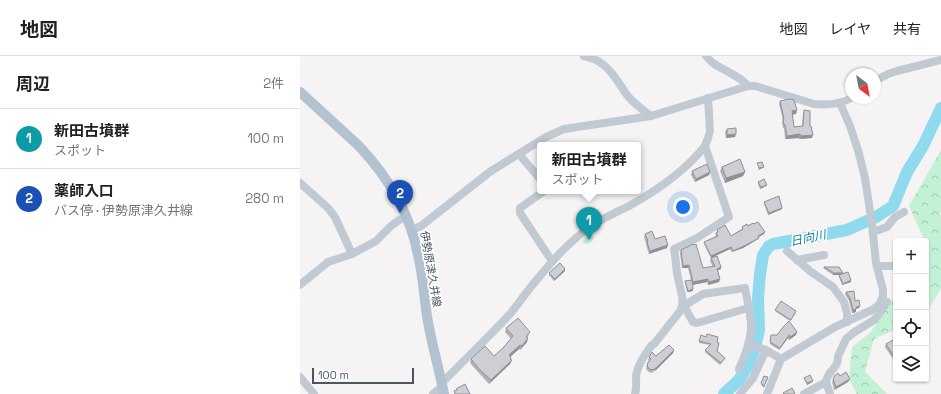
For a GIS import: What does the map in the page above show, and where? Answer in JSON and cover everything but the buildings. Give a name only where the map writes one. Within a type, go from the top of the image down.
[{"type":"main road","name":"伊勢原津久井線","points":[[300,92],[368,156],[388,182],[407,216],[419,256],[427,318],[444,394]]},
{"type":"street","points":[[584,56],[596,60],[608,69],[632,100],[651,116]]},
{"type":"street","points":[[706,56],[713,63],[738,77],[748,86]]},
{"type":"street","points":[[881,78],[888,74],[941,60]]},
{"type":"street","points":[[538,142],[564,129],[651,116],[748,86],[756,86],[814,104],[823,105],[840,103],[845,101]]},
{"type":"street","points":[[433,394],[510,314],[540,275],[580,234],[589,227],[641,200],[658,189],[674,177],[698,154],[705,146],[710,131],[708,98]]},
{"type":"street","points":[[767,394],[781,359],[835,327],[877,307],[882,301],[883,290],[877,266],[864,178],[858,150],[840,103]]},
{"type":"street","points":[[412,230],[421,226],[491,171],[537,142]]},
{"type":"street","points":[[705,146],[729,216],[735,223]]},
{"type":"street","points":[[518,154],[537,176]]},
{"type":"street","points":[[300,183],[328,208],[335,217],[352,254]]},
{"type":"street","points":[[540,194],[520,208],[520,213],[552,262]]},
{"type":"street","points":[[872,228],[887,227],[896,217],[904,212]]},
{"type":"street","points":[[300,285],[328,262],[352,254],[376,240],[391,226],[407,216]]},
{"type":"street","points":[[729,216],[696,238],[674,249],[683,307],[693,322],[697,323],[748,308]]},
{"type":"street","points":[[787,251],[810,271],[833,286],[844,302],[847,313],[847,322]]},
{"type":"street","points":[[797,260],[824,255]]},
{"type":"street","points":[[877,266],[893,266]]},
{"type":"street","points":[[635,394],[637,390],[636,376],[638,367],[643,357],[683,307],[703,294],[745,288],[751,324],[749,344],[739,369]]},
{"type":"street","points":[[830,394],[826,377],[836,366],[838,356],[846,339],[874,320],[886,303],[887,298],[883,290]]},
{"type":"street","points":[[749,344],[765,350],[781,359]]},
{"type":"street","points":[[740,394],[753,378],[765,350]]},
{"type":"street","points":[[300,377],[314,394]]},
{"type":"street","points":[[804,394],[826,382]]},
{"type":"green space","points":[[941,150],[941,288],[929,309],[929,238],[923,238],[909,206]]},
{"type":"green space","points":[[591,235],[593,236],[593,239],[588,244],[582,242],[586,237]]},
{"type":"green space","points":[[893,299],[893,330],[874,339],[865,372],[887,394],[857,394],[849,379],[852,347],[870,333]]},
{"type":"waterway","name":"日向川","points":[[724,394],[739,380],[749,364],[754,351],[759,330],[758,298],[760,274],[763,255],[769,246],[847,230],[876,217],[893,206],[907,172],[923,146],[941,108]]},
{"type":"place","name":"薬師入口","points":[[400,213]]},
{"type":"place","name":"新田古墳群","points":[[589,240]]}]
